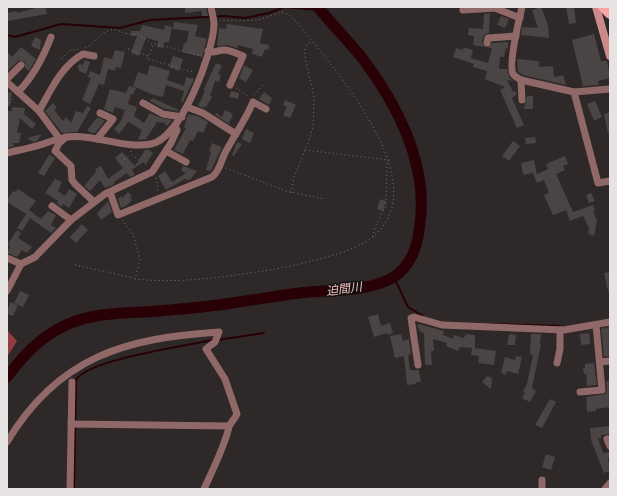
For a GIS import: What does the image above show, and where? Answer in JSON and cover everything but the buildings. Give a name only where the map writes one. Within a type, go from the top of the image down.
[{"type":"main road","points":[[602,7],[610,14]]},
{"type":"street","points":[[7,153],[63,137],[83,137],[128,144],[150,144],[159,142],[182,117],[200,74],[214,26],[211,7]]},
{"type":"street","points":[[522,7],[516,36],[512,73],[521,80],[574,92],[610,89]]},
{"type":"street","points":[[596,7],[610,56]]},
{"type":"street","points":[[463,10],[495,8],[520,18]]},
{"type":"street","points":[[486,43],[488,38],[516,36]]},
{"type":"street","points":[[18,92],[30,79],[40,63],[51,37]]},
{"type":"street","points":[[207,54],[227,50],[243,56],[230,85]]},
{"type":"street","points":[[39,111],[52,90],[55,81],[74,59],[83,54],[94,56]]},
{"type":"street","points":[[21,65],[7,81],[39,111],[63,137]]},
{"type":"street","points":[[521,80],[522,100]]},
{"type":"street","points":[[574,92],[598,183],[610,180]]},
{"type":"street","points":[[110,192],[118,215],[208,179],[216,174],[252,100],[266,109]]},
{"type":"street","points":[[143,103],[163,114],[182,117]]},
{"type":"street","points":[[187,106],[203,113],[236,134]]},
{"type":"street","points":[[98,139],[113,119],[100,113]]},
{"type":"street","points":[[7,291],[21,264],[35,257],[71,220],[94,202],[110,192],[153,171],[177,130],[175,126]]},
{"type":"street","points":[[63,137],[55,151],[71,166],[72,180],[75,184],[94,202]]},
{"type":"street","points":[[166,151],[186,162]]},
{"type":"street","points":[[52,206],[71,220]]},
{"type":"street","points":[[7,258],[21,264]]},
{"type":"street","points":[[418,365],[411,318],[414,317],[442,325],[560,330],[610,322]]},
{"type":"street","points":[[580,392],[602,390],[596,325]]},
{"type":"street","points":[[557,363],[560,348],[560,330]]},
{"type":"street","points":[[7,442],[37,400],[64,375],[79,365],[105,353],[133,345],[197,333],[219,332],[215,342],[206,348],[225,379],[236,410],[236,417],[229,426],[226,439],[204,489]]},
{"type":"street","points":[[600,362],[610,361]]},
{"type":"street","points":[[70,489],[72,382]]},
{"type":"street","points":[[71,424],[229,426]]},
{"type":"street","points":[[607,439],[610,446]]},
{"type":"street","points":[[542,480],[542,489]]},
{"type":"street","points":[[605,489],[610,483]]},
{"type":"path","points":[[75,265],[135,279],[186,281],[287,267],[348,251],[373,237],[382,228],[392,204],[394,191],[389,160],[367,115],[311,41],[289,15],[282,12],[264,18],[240,21],[214,20]]},
{"type":"path","points":[[62,59],[69,51],[90,46],[104,33],[114,29],[128,34],[138,34],[153,45],[156,44],[207,54]]},
{"type":"path","points":[[291,192],[294,177],[313,126],[314,97],[304,52],[306,46],[311,41]]},
{"type":"path","points":[[153,45],[148,59],[200,74]]},
{"type":"path","points":[[128,49],[149,56]]},
{"type":"path","points":[[230,85],[252,100],[262,85]]},
{"type":"path","points":[[7,106],[18,92]]},
{"type":"path","points":[[128,144],[132,155],[153,171],[158,182],[156,199]]},
{"type":"path","points":[[305,150],[389,160]]},
{"type":"path","points":[[121,162],[132,155]]},
{"type":"path","points":[[373,237],[374,227],[386,206],[386,163],[389,160]]},
{"type":"path","points":[[220,165],[291,192],[324,199]]},
{"type":"path","points":[[118,215],[133,234],[140,260],[135,279]]},
{"type":"shaded area","points":[[7,330],[17,341],[7,357]]},
{"type":"waterway","points":[[7,35],[15,37],[61,24],[120,28],[150,20],[225,16],[245,18],[269,13],[284,7],[320,10]]},
{"type":"waterway","name":"迫間川","points":[[7,377],[26,354],[40,341],[66,325],[79,320],[117,313],[204,307],[283,295],[363,288],[392,278],[405,267],[413,254],[418,239],[421,201],[419,179],[407,136],[398,115],[376,77],[358,52],[318,7]]},
{"type":"waterway","points":[[394,277],[408,307],[423,316]]},
{"type":"waterway","points":[[490,324],[560,326]]},
{"type":"waterway","points":[[217,340],[264,333]]},
{"type":"waterway","points":[[74,489],[76,380],[84,373],[98,366],[117,360],[139,354],[213,340]]}]
